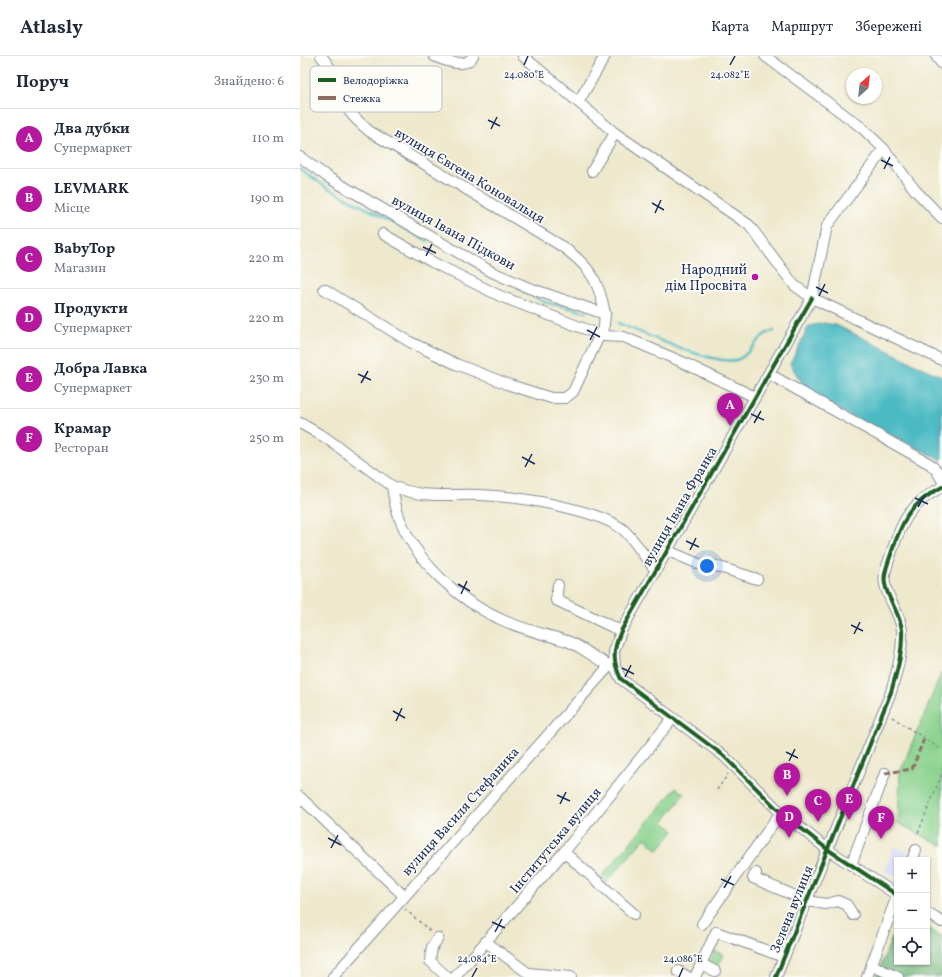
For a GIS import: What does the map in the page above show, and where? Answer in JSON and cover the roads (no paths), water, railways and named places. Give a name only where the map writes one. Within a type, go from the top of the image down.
[{"type":"street","name":"вулиця Євгена Коновальця","points":[[321,56],[329,66]]},
{"type":"street","points":[[434,56],[442,60],[464,64],[470,61],[473,56]]},
{"type":"street","points":[[523,56],[579,101],[615,133],[749,225],[794,284],[812,298],[942,360]]},
{"type":"street","points":[[579,101],[605,56]]},
{"type":"street","points":[[765,56],[861,127],[884,149],[915,190],[942,218]]},
{"type":"street","points":[[936,56],[942,64]]},
{"type":"street","name":"вулиця Євгена Коновальця","points":[[350,112],[370,131],[560,245],[575,256],[587,267],[596,281],[602,295],[605,314]]},
{"type":"street","points":[[592,171],[615,133]]},
{"type":"street","name":"вулиця Івана Франка","points":[[612,666],[614,652],[621,630],[812,298],[827,226],[884,149]]},
{"type":"street","name":"вулиця Івана Підкови","points":[[300,157],[329,178],[492,272],[529,288],[605,314]]},
{"type":"street","points":[[383,234],[432,262],[500,296],[601,335],[624,337],[697,369],[755,397]]},
{"type":"street","points":[[324,289],[410,342],[456,364],[510,385],[551,398],[565,398],[573,392],[601,335],[605,314]]},
{"type":"street","points":[[768,374],[930,464],[937,471],[942,480]]},
{"type":"street","points":[[300,423],[326,438],[392,486],[427,496],[481,495],[537,502],[592,515],[606,520],[622,528],[656,570]]},
{"type":"street","points":[[392,486],[396,510],[406,533],[434,571],[454,590],[498,619],[572,644],[612,666],[621,679],[724,756],[781,812],[827,849],[894,894]]},
{"type":"street","name":"Зелена вулиця","points":[[776,977],[883,712],[897,671],[902,652],[900,621],[884,583],[885,574],[904,519],[921,499],[942,486]]},
{"type":"street","points":[[666,550],[699,564],[713,564],[758,579]]},
{"type":"street","points":[[558,585],[556,600],[621,630]]},
{"type":"street","name":"вулиця Василя Стефаника","points":[[333,977],[401,899],[612,666]]},
{"type":"street","name":"Інститутська вулиця","points":[[455,977],[564,852],[673,718]]},
{"type":"street","points":[[851,865],[885,774]]},
{"type":"street","points":[[300,797],[401,899]]},
{"type":"street","points":[[702,924],[781,812]]},
{"type":"street","points":[[913,857],[916,850]]},
{"type":"street","points":[[564,852],[634,914]]},
{"type":"street","points":[[756,873],[753,878],[807,901],[826,904],[838,901],[847,905],[853,915]]},
{"type":"street","points":[[868,977],[894,904]]},
{"type":"street","points":[[930,915],[942,922]]},
{"type":"street","points":[[695,977],[716,932],[784,957]]},
{"type":"street","points":[[438,938],[432,947],[430,961],[447,977]]},
{"type":"street","points":[[486,942],[528,973],[572,977]]},
{"type":"street","points":[[701,964],[715,971]]},
{"type":"street","points":[[872,966],[898,977]]},
{"type":"street","points":[[678,971],[688,977]]},
{"type":"water","points":[[823,323],[836,325],[942,377],[942,460],[811,397],[790,364],[809,326]]},
{"type":"waterway","points":[[300,169],[326,187],[428,241]]},
{"type":"waterway","points":[[518,288],[544,302],[586,312]]},
{"type":"waterway","points":[[618,323],[679,348],[714,358],[729,360],[739,359],[765,334],[774,331]]},
{"type":"place","name":"Народний дім Просвіта","points":[[755,277]]},
{"type":"place","name":"Два дубки","points":[[730,426]]},
{"type":"place","name":"LEVMARK","points":[[787,796]]},
{"type":"place","name":"Добра Лавка","points":[[849,820]]},
{"type":"place","name":"BabyTop","points":[[818,822]]},
{"type":"place","name":"Продукти","points":[[789,838]]},
{"type":"place","name":"Крамар","points":[[881,839]]}]
